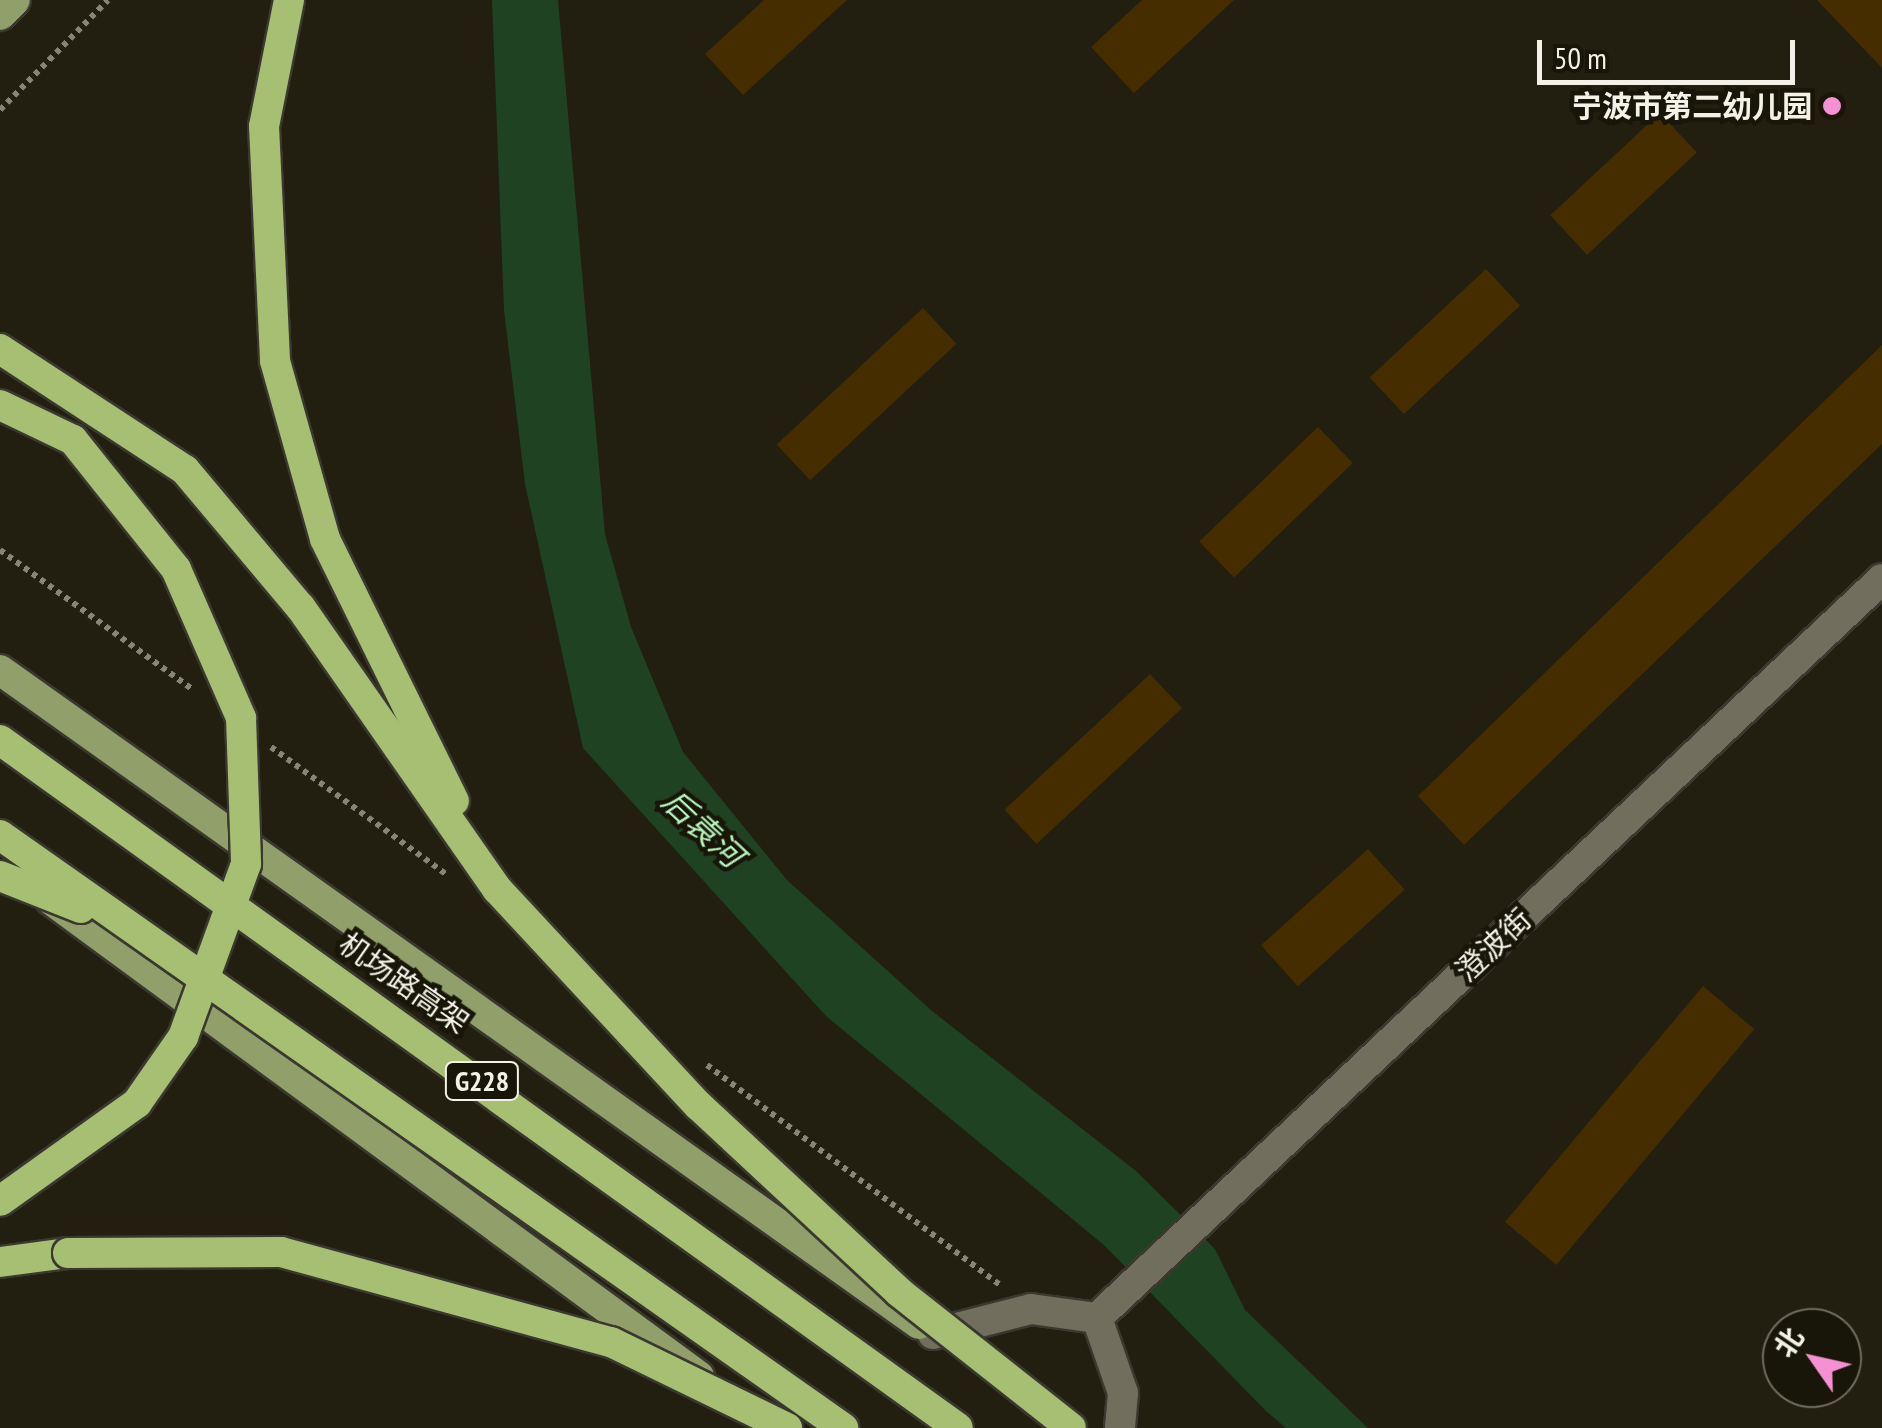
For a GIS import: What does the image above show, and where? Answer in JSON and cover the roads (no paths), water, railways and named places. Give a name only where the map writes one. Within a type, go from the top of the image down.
[{"type":"highway","points":[[288,0],[264,126],[275,361],[325,538],[497,889]]},
{"type":"highway","points":[[0,348],[184,470],[301,608],[497,889],[698,1106],[899,1292],[1072,1428]]},
{"type":"highway","points":[[0,405],[73,440],[176,569],[242,718],[246,864],[183,1037],[137,1103],[0,1201]]},
{"type":"highway","name":"机场路高架","points":[[0,740],[958,1428]]},
{"type":"highway","name":"G228","points":[[0,834],[124,925],[844,1428]]},
{"type":"highway","points":[[0,876],[124,925]]},
{"type":"highway","points":[[0,1262],[282,1252],[612,1342],[787,1428]]},
{"type":"main road","points":[[0,15],[14,0]]},
{"type":"main road","points":[[0,670],[933,1334],[1051,1428]]},
{"type":"main road","points":[[0,863],[760,1425]]},
{"type":"street","name":"澄波街","points":[[1100,1315],[1882,578]]},
{"type":"street","points":[[933,1334],[1031,1309],[1100,1315],[1122,1393],[1120,1428]]},
{"type":"water","name":"后袁河","points":[[492,0],[558,0],[605,534],[631,627],[683,752],[787,880],[932,1011],[1136,1171],[1215,1249],[1245,1310],[1368,1428],[1286,1428],[1266,1411],[1104,1245],[826,1016],[583,748],[525,484],[504,310]]},
{"type":"place","name":"宁波市第二幼儿园","points":[[1832,106]]}]
